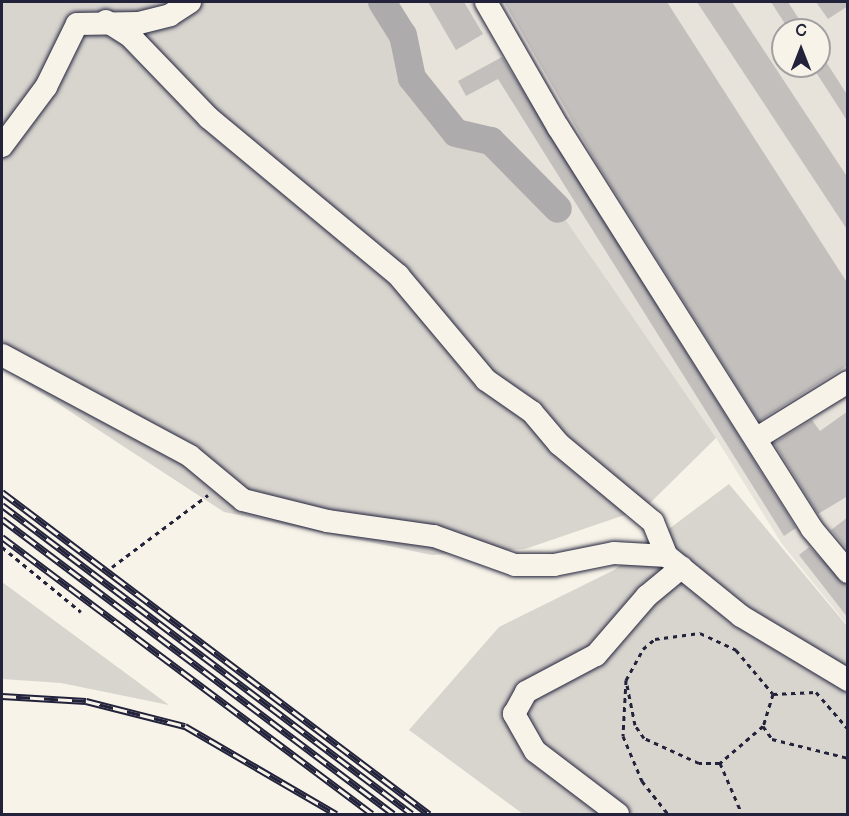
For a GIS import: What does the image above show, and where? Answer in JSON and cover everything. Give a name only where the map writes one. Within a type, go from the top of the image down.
[{"type":"lane","points":[[2,146],[46,87],[77,24],[106,21],[139,23],[170,15],[190,2]]},
{"type":"lane","points":[[486,2],[558,127],[757,438],[812,529],[848,572]]},
{"type":"lane","points":[[106,21],[130,36],[208,118],[398,275],[486,380],[532,412],[559,444],[653,522],[675,561],[741,616],[848,680]]},
{"type":"lane","points":[[2,355],[162,440],[243,500],[327,520],[434,536],[515,565],[554,565],[614,554],[675,561]]},
{"type":"lane","points":[[757,438],[848,382]]},
{"type":"lane","points":[[618,814],[535,751],[514,714],[526,692],[596,655],[675,561]]},
{"type":"path","points":[[112,567],[223,483]]},
{"type":"path","points":[[2,547],[81,612]]},
{"type":"path","points":[[668,814],[642,781],[621,715],[626,680],[643,649],[655,639],[700,633],[736,650],[773,694]]},
{"type":"path","points":[[626,680],[632,712],[653,747],[699,763],[720,763],[763,726],[773,694]]},
{"type":"path","points":[[773,694],[816,692],[848,729]]},
{"type":"path","points":[[621,715],[632,712]]},
{"type":"path","points":[[763,726],[772,739],[848,758]]},
{"type":"path","points":[[720,763],[742,814]]},
{"type":"shaded area","points":[[2,2],[382,2],[403,35],[412,78],[456,133],[491,141],[558,209],[716,438],[645,508],[525,549],[432,555],[224,512],[2,367]]},
{"type":"shaded area","points":[[382,2],[847,2],[847,625],[782,544],[716,438],[491,141],[456,133],[412,78],[403,35]]},
{"type":"shaded area","points":[[729,484],[847,626],[847,814],[523,814],[409,730],[499,627],[614,570]]},
{"type":"shaded area","points":[[2,582],[169,705],[61,683],[2,679]]},
{"type":"building","points":[[428,2],[464,2],[483,34],[456,50]]},
{"type":"building","points":[[504,2],[667,2],[848,284],[848,365],[759,421],[596,162]]},
{"type":"building","points":[[697,2],[732,2],[771,61],[771,78],[782,78],[848,178],[848,231]]},
{"type":"building","points":[[771,2],[788,2],[798,18],[781,18]]},
{"type":"building","points":[[816,2],[848,2],[848,6],[827,18]]},
{"type":"building","points":[[502,57],[796,528],[784,536],[498,79],[466,96],[458,81]]},
{"type":"building","points":[[831,70],[848,96],[848,122],[820,78],[831,78]]},
{"type":"building","points":[[848,411],[848,496],[818,514],[774,443],[812,420],[820,431]]},
{"type":"building","points":[[848,517],[848,550],[831,530]]},
{"type":"building","points":[[809,547],[848,585],[848,618],[799,555]]},
{"type":"waterway","points":[[382,2],[403,35],[412,78],[456,133],[491,141],[558,209]]},
{"type":"railway","points":[[2,492],[429,814]]},
{"type":"railway","points":[[2,505],[412,814]]},
{"type":"railway","points":[[2,519],[393,814]]},
{"type":"railway","points":[[2,537],[372,814]]},
{"type":"railway","points":[[2,696],[86,701],[185,726],[336,814]]}]
